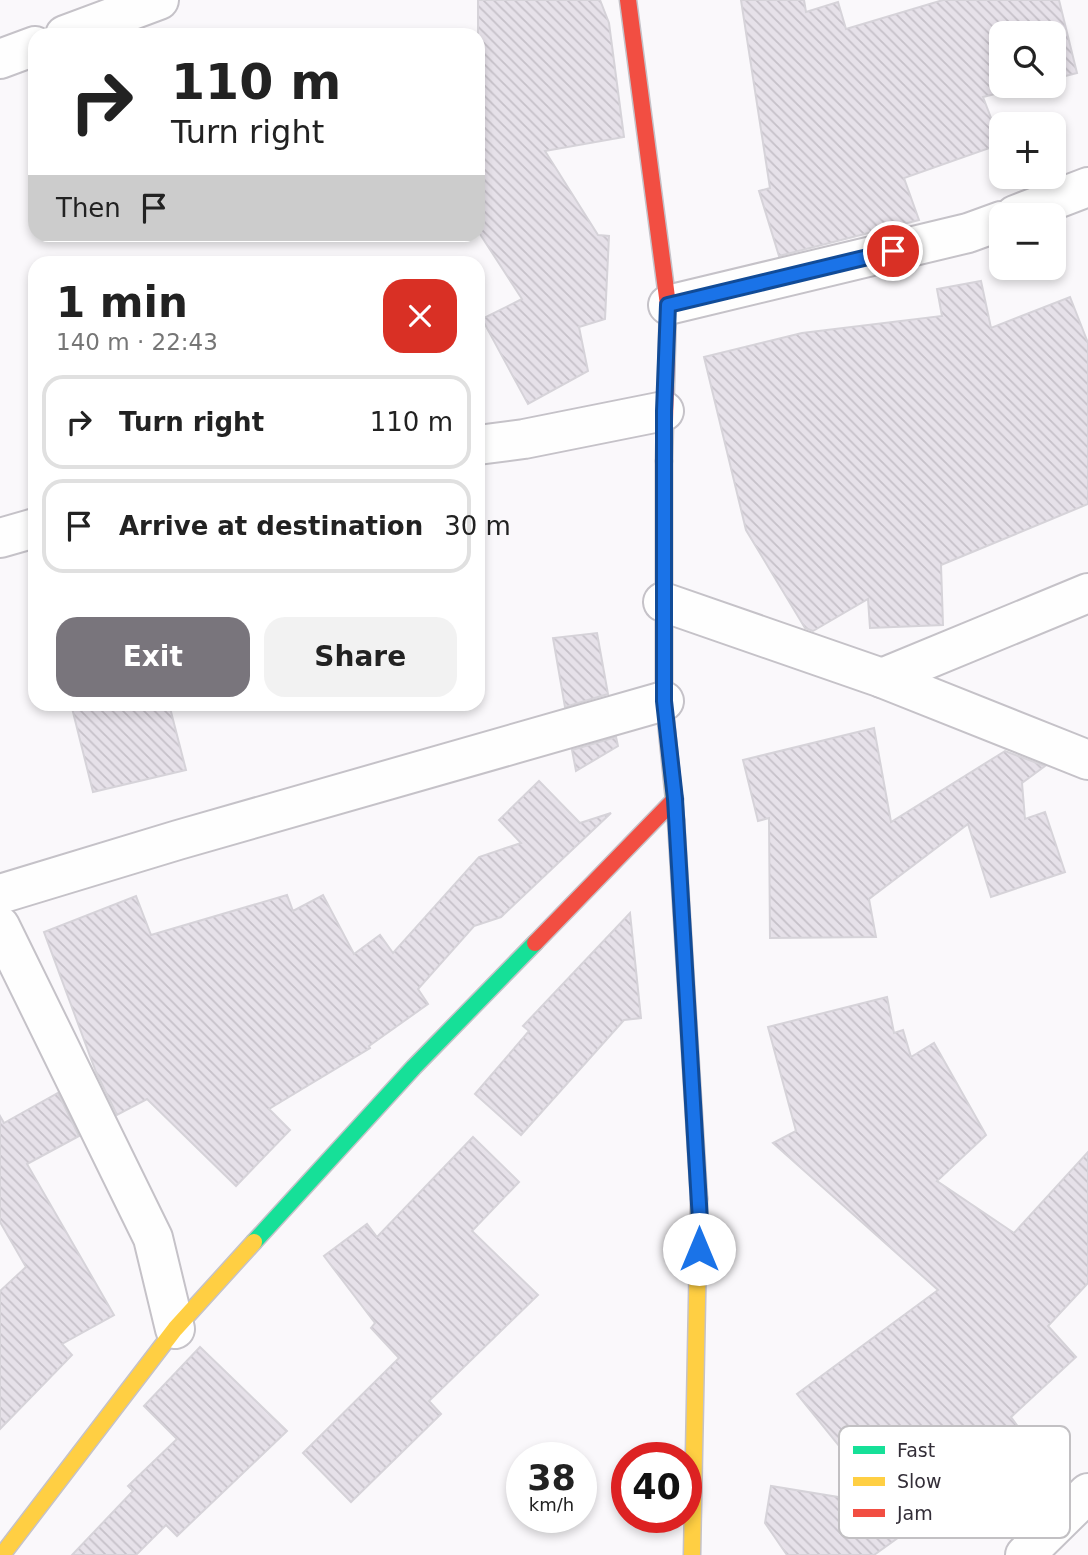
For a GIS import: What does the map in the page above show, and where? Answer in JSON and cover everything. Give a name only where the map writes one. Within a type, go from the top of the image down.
[{"type":"street","points":[[84,28],[159,0]]},
{"type":"street","points":[[628,0],[668,305],[664,411],[664,701],[675,799],[700,1221],[692,1555]]},
{"type":"street","points":[[0,59],[28,49]]},
{"type":"street","points":[[1046,203],[1088,187]]},
{"type":"street","points":[[668,305],[968,233],[989,225]]},
{"type":"street","points":[[485,444],[664,411]]},
{"type":"street","points":[[0,538],[28,530]]},
{"type":"street","points":[[882,678],[1088,593]]},
{"type":"street","points":[[663,602],[882,678],[1088,760]]},
{"type":"street","points":[[0,894],[178,840],[664,701]]},
{"type":"street","points":[[2,1555],[175,1329],[414,1067],[675,799]]},
{"type":"street","points":[[0,926],[153,1238],[175,1329]]},
{"type":"street","points":[[1070,1511],[1088,1493]]},
{"type":"street","points":[[1025,1555],[1042,1538]]},
{"type":"building","points":[[478,0],[600,0],[609,23],[624,137],[545,151],[598,235],[609,236],[605,319],[579,327],[588,371],[528,404],[485,325],[485,318],[522,299],[485,242],[485,28],[478,28]]},
{"type":"building","points":[[741,0],[804,0],[806,12],[838,2],[846,29],[943,0],[1059,0],[1064,21],[989,21],[989,96],[983,97],[989,113],[989,148],[904,178],[919,220],[779,256],[759,191],[770,188]]},
{"type":"building","points":[[1066,28],[1077,73],[1066,76]]},
{"type":"building","points":[[981,281],[991,328],[1070,297],[1088,343],[1088,504],[941,565],[943,625],[870,628],[868,599],[813,631],[805,628],[746,530],[704,357],[802,333],[942,316],[937,289]]},
{"type":"building","points":[[597,633],[608,694],[565,707],[553,638]]},
{"type":"building","points":[[73,711],[171,711],[186,770],[93,792]]},
{"type":"building","points":[[874,728],[891,822],[1005,751],[1045,766],[1022,783],[1025,819],[1045,812],[1065,872],[991,897],[968,824],[869,899],[876,937],[770,938],[769,818],[758,821],[743,760]]},
{"type":"building","points":[[616,737],[618,746],[576,771],[572,750]]},
{"type":"building","points":[[539,781],[580,823],[611,813],[501,917],[474,926],[418,989],[428,1004],[369,1046],[370,1048],[269,1109],[290,1130],[236,1186],[147,1099],[117,1115],[96,1072],[44,932],[136,896],[151,935],[287,895],[293,911],[323,895],[354,954],[380,935],[393,953],[479,857],[521,843],[499,820]]},
{"type":"building","points":[[630,913],[641,1018],[624,1020],[521,1135],[475,1094],[529,1031],[523,1026]]},
{"type":"building","points":[[887,997],[894,1033],[903,1030],[911,1057],[934,1043],[986,1135],[937,1181],[1014,1233],[1088,1152],[1088,1283],[1048,1326],[1076,1357],[1011,1417],[1018,1426],[839,1426],[839,1446],[797,1394],[938,1290],[773,1143],[796,1131],[768,1027]]},
{"type":"building","points":[[58,1093],[79,1136],[27,1164],[114,1315],[62,1344],[72,1355],[0,1429],[0,1291],[26,1267],[0,1222],[0,1116],[4,1123]]},
{"type":"building","points":[[473,1137],[519,1182],[472,1231],[538,1295],[429,1401],[441,1414],[351,1502],[303,1453],[399,1358],[371,1328],[375,1323],[324,1256],[367,1224],[377,1237]]},
{"type":"building","points":[[200,1347],[287,1431],[177,1536],[166,1525],[136,1555],[72,1555],[133,1491],[128,1486],[177,1439],[144,1406]]},
{"type":"building","points":[[771,1486],[839,1497],[839,1538],[898,1538],[874,1555],[787,1555],[765,1523]]},
{"type":"traffic: fast","points":[[676,820],[699,1199]]},
{"type":"traffic: fast","points":[[254,1242],[414,1067],[535,943]]},
{"type":"traffic: slow","points":[[664,461],[664,701],[676,820]]},
{"type":"traffic: slow","points":[[692,1555],[699,1199]]},
{"type":"traffic: slow","points":[[2,1555],[175,1329],[254,1242]]},
{"type":"traffic: jam","points":[[628,0],[668,305],[664,461]]},
{"type":"traffic: jam","points":[[535,943],[675,799]]},
{"type":"route","points":[[699,1249],[700,1221],[675,799],[664,701],[664,411],[668,305],[893,251]]}]
